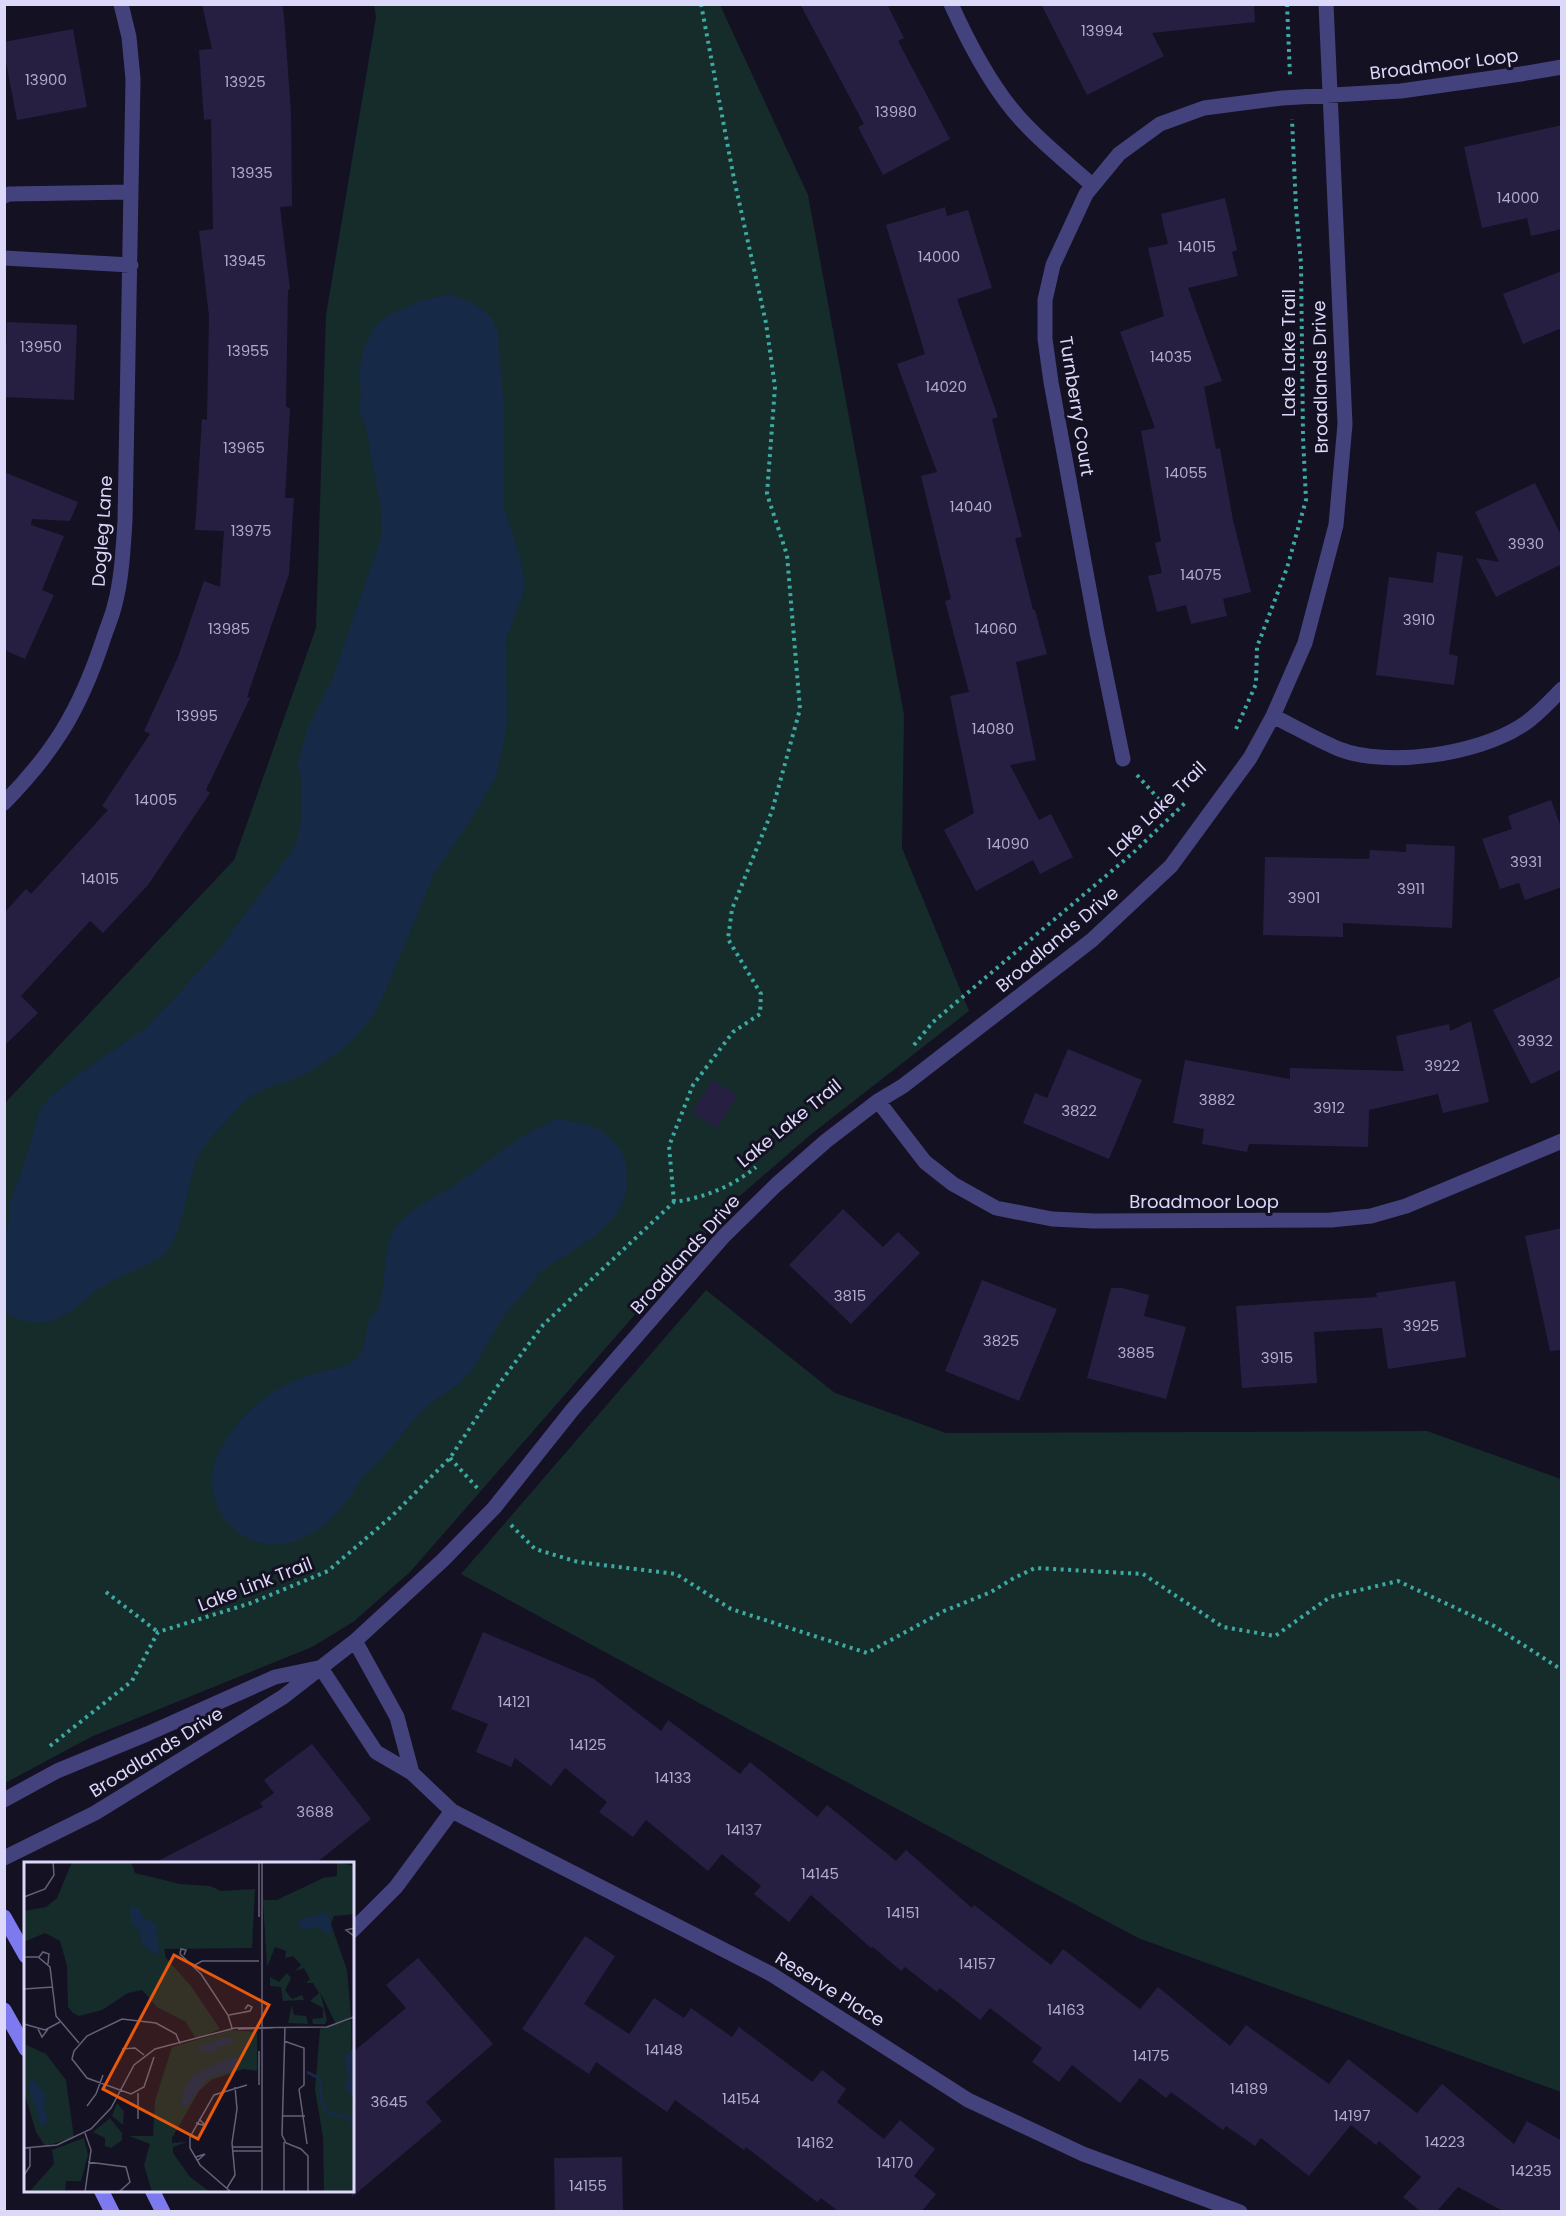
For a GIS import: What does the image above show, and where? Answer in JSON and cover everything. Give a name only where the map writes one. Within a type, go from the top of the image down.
[{"type":"main road","points":[[4,1917],[24,1952]]},
{"type":"main road","points":[[4,2010],[24,2045]]},
{"type":"main road","points":[[102,2192],[112,2211]]},
{"type":"main road","points":[[153,2192],[163,2211]]},
{"type":"street","name":"Dogleg Lane","points":[[4,803],[45,758],[69,722],[88,683],[115,605],[121,575],[125,521],[134,79],[122,4]]},
{"type":"street","points":[[951,4],[989,76],[1010,106],[1026,125],[1092,185]]},
{"type":"street","name":"Broadlands Drive","points":[[4,1858],[95,1812],[283,1697],[355,1641],[443,1560],[494,1508],[573,1409],[722,1239],[776,1185],[826,1141],[878,1101],[903,1086],[1092,940],[1171,866],[1250,758],[1274,716],[1305,643],[1336,525],[1345,424],[1326,4]]},
{"type":"street","name":"Broadmoor Loop","points":[[1330,95],[1401,91],[1562,67]]},
{"type":"street","name":"Turnberry Court","points":[[1123,759],[1051,382],[1045,339],[1045,300],[1053,265],[1066,234],[1092,185],[1119,154],[1161,124],[1204,108],[1291,97],[1330,95]]},
{"type":"street","points":[[4,196],[9,194],[131,192]]},
{"type":"street","points":[[4,258],[131,265]]},
{"type":"street","points":[[1274,716],[1340,750],[1393,758],[1433,755],[1465,748],[1508,734],[1523,725],[1562,689]]},
{"type":"street","name":"Broadmoor Loop","points":[[878,1101],[925,1161],[953,1184],[996,1208],[1027,1216],[1052,1219],[1094,1221],[1319,1220],[1371,1216],[1406,1206],[1562,1141]]},
{"type":"street","points":[[355,1641],[397,1717],[412,1773]]},
{"type":"street","name":"Broadlands Drive","points":[[4,1800],[57,1771],[275,1677],[321,1668]]},
{"type":"street","name":"Reserve Place","points":[[321,1668],[376,1752],[412,1773],[452,1811],[771,1974],[968,2100],[1083,2154],[1240,2211]]},
{"type":"street","points":[[354,1929],[396,1887],[452,1811]]},
{"type":"path","points":[[674,1202],[669,1146],[693,1085],[733,1032],[760,1014],[761,994],[728,939],[732,909],[772,812],[800,709],[787,555],[767,494],[775,387],[766,323],[734,178],[701,4]]},
{"type":"path","name":"Lake Lake Trail","points":[[1234,734],[1256,684],[1257,647],[1287,568],[1306,500],[1301,264],[1296,208],[1287,4]]},
{"type":"path","points":[[1123,759],[1173,815]]},
{"type":"path","name":"Lake Lake Trail","points":[[905,1052],[914,1045],[933,1022],[1133,853],[1190,798]]},
{"type":"path","name":"Lake Lake Trail","points":[[564,1304],[674,1202],[694,1198],[740,1181],[757,1166]]},
{"type":"path","name":"Lake Link Trail","points":[[158,1632],[251,1604],[328,1571],[392,1516],[450,1458],[499,1384],[543,1325],[564,1304]]},
{"type":"path","points":[[450,1458],[494,1508],[535,1549],[578,1562],[676,1574],[731,1609],[867,1653],[944,1611],[991,1593],[1035,1568],[1143,1574],[1223,1627],[1275,1636],[1330,1597],[1398,1581],[1494,1626],[1562,1670]]},
{"type":"path","points":[[43,1751],[132,1681],[158,1632],[106,1592]]},
{"type":"green space","points":[[374,5],[720,5],[808,195],[904,715],[902,848],[969,1011],[809,1136],[735,1200],[410,1572],[353,1622],[312,1647],[93,1736],[5,1783],[4,1104],[234,860],[316,628],[326,315],[376,17]]},
{"type":"green space","points":[[706,1290],[835,1393],[946,1433],[1427,1431],[1561,1479],[1561,2092],[1138,1938],[461,1574]]},
{"type":"water","points":[[450,294],[480,308],[492,318],[498,333],[504,410],[504,508],[519,553],[525,584],[506,639],[507,725],[496,777],[434,874],[381,1001],[366,1025],[346,1046],[323,1063],[299,1077],[254,1094],[217,1131],[196,1161],[177,1234],[164,1255],[102,1287],[73,1310],[56,1319],[30,1322],[13,1317],[5,1312],[5,1235],[9,1222],[10,1202],[41,1107],[52,1095],[93,1064],[145,1029],[217,952],[289,855],[297,840],[301,823],[301,779],[298,765],[307,730],[332,680],[381,538],[381,510],[366,427],[359,412],[361,394],[359,372],[364,348],[375,326],[390,314],[424,300]]},
{"type":"water","points":[[554,1120],[573,1121],[592,1126],[614,1142],[620,1150],[626,1164],[626,1194],[614,1217],[594,1236],[539,1273],[503,1317],[472,1370],[457,1385],[421,1412],[363,1477],[335,1515],[311,1534],[284,1544],[255,1541],[241,1534],[219,1510],[212,1488],[212,1480],[216,1458],[243,1417],[273,1392],[297,1380],[342,1366],[357,1358],[364,1345],[369,1322],[379,1306],[387,1249],[398,1223],[415,1209],[464,1179],[518,1140]]},
{"type":"building","points":[[202,4],[282,4],[284,15],[291,113],[292,206],[280,207],[290,289],[288,290],[286,407],[290,408],[285,498],[294,498],[289,574],[247,697],[250,698],[206,790],[210,793],[148,885],[103,933],[90,921],[21,996],[38,1013],[4,1046],[4,913],[26,889],[31,894],[108,810],[102,806],[150,734],[144,731],[178,657],[204,581],[220,587],[224,531],[195,530],[202,419],[207,420],[209,316],[199,231],[213,229],[211,119],[204,120],[199,50],[212,49]]},
{"type":"building","points":[[800,4],[887,4],[904,38],[898,41],[950,139],[883,175],[858,127],[864,124]]},
{"type":"building","points":[[1041,4],[1254,4],[1255,22],[1152,33],[1164,56],[1087,95]]},
{"type":"building","points":[[73,29],[87,107],[17,120],[4,42]]},
{"type":"building","points":[[1562,125],[1562,229],[1531,236],[1527,218],[1482,228],[1464,147]]},
{"type":"building","points":[[1225,198],[1237,250],[1232,252],[1238,276],[1188,288],[1222,381],[1204,387],[1216,449],[1220,448],[1233,520],[1251,592],[1223,599],[1227,616],[1191,624],[1186,605],[1157,612],[1148,576],[1162,573],[1155,543],[1161,541],[1141,431],[1155,428],[1120,332],[1164,316],[1148,248],[1168,244],[1161,214]]},
{"type":"building","points":[[945,207],[947,216],[968,210],[992,288],[957,299],[998,417],[992,419],[1022,537],[1015,538],[1047,654],[1016,662],[1036,760],[1010,765],[1039,820],[1051,814],[1073,857],[1040,874],[1033,860],[976,891],[944,830],[974,813],[950,696],[969,692],[945,601],[951,599],[921,476],[937,472],[897,364],[925,354],[886,225]]},
{"type":"building","points":[[1562,271],[1562,328],[1523,344],[1503,294]]},
{"type":"building","points":[[7,322],[77,325],[74,400],[4,397]]},
{"type":"building","points":[[4,472],[78,502],[70,521],[32,519],[31,525],[64,536],[42,590],[54,595],[25,659],[4,650]]},
{"type":"building","points":[[1535,483],[1562,537],[1562,564],[1496,597],[1476,558],[1499,562],[1475,512]]},
{"type":"building","points":[[1437,552],[1463,556],[1449,654],[1458,656],[1454,685],[1376,675],[1389,577],[1433,583]]},
{"type":"building","points":[[1551,800],[1562,830],[1562,887],[1525,900],[1519,883],[1500,889],[1482,839],[1512,829],[1508,816]]},
{"type":"building","points":[[1406,844],[1455,846],[1452,928],[1343,923],[1343,937],[1263,935],[1265,857],[1369,859],[1370,850],[1406,852]]},
{"type":"building","points":[[1562,976],[1562,1069],[1531,1084],[1493,1010]]},
{"type":"building","points":[[1471,1021],[1489,1102],[1443,1113],[1438,1094],[1369,1110],[1368,1147],[1249,1144],[1247,1152],[1202,1144],[1204,1129],[1173,1123],[1185,1060],[1290,1079],[1290,1068],[1404,1071],[1396,1036],[1449,1024],[1450,1031]]},
{"type":"building","points":[[1068,1049],[1142,1080],[1109,1159],[1023,1123],[1035,1093],[1047,1098]]},
{"type":"building","points":[[713,1080],[737,1096],[717,1128],[692,1112]]},
{"type":"building","points":[[843,1209],[883,1247],[898,1232],[920,1253],[851,1324],[789,1265]]},
{"type":"building","points":[[1562,1228],[1562,1350],[1550,1351],[1525,1236]]},
{"type":"building","points":[[982,1280],[1057,1309],[1019,1401],[945,1371]]},
{"type":"building","points":[[1455,1281],[1466,1357],[1388,1369],[1382,1328],[1314,1332],[1317,1383],[1242,1388],[1236,1306],[1377,1297],[1376,1293]]},
{"type":"building","points":[[1111,1288],[1122,1288],[1149,1295],[1144,1316],[1186,1327],[1166,1399],[1087,1378]]},
{"type":"building","points":[[483,1632],[594,1679],[661,1731],[668,1720],[740,1774],[750,1762],[817,1817],[827,1805],[896,1861],[906,1850],[972,1908],[974,1905],[1051,1965],[1063,1949],[1140,2009],[1158,1987],[1230,2046],[1246,2025],[1329,2084],[1348,2059],[1417,2113],[1442,2084],[1514,2144],[1527,2121],[1562,2141],[1562,2211],[1503,2211],[1458,2187],[1437,2211],[1420,2211],[1403,2197],[1421,2177],[1379,2141],[1376,2145],[1351,2125],[1309,2176],[1261,2138],[1255,2146],[1226,2126],[1223,2130],[1171,2092],[1166,2098],[1140,2078],[1120,2103],[1072,2065],[1059,2082],[1032,2062],[1042,2048],[990,2008],[980,2020],[940,1988],[937,1992],[905,1967],[901,1971],[811,1895],[789,1922],[754,1894],[761,1886],[722,1854],[708,1871],[646,1820],[633,1837],[599,1812],[607,1802],[565,1768],[551,1786],[515,1758],[511,1767],[476,1752],[488,1724],[451,1709]]},
{"type":"building","points":[[312,1744],[371,1819],[317,1862],[156,1862],[263,1807],[260,1803],[274,1793],[264,1780]]},
{"type":"building","points":[[585,1936],[615,1956],[584,2004],[629,2034],[654,1998],[684,2018],[691,2008],[732,2037],[739,2027],[812,2082],[822,2070],[846,2089],[837,2102],[884,2139],[900,2120],[935,2149],[914,2176],[936,2194],[922,2211],[838,2211],[821,2198],[817,2202],[746,2147],[744,2150],[675,2100],[667,2112],[596,2062],[589,2074],[522,2029]]},
{"type":"building","points":[[418,1958],[493,2044],[426,2102],[442,2121],[352,2197],[352,2192],[354,2192],[354,2051],[406,2008],[386,1985]]},
{"type":"building","points":[[622,2157],[623,2211],[555,2211],[554,2158]]}]
